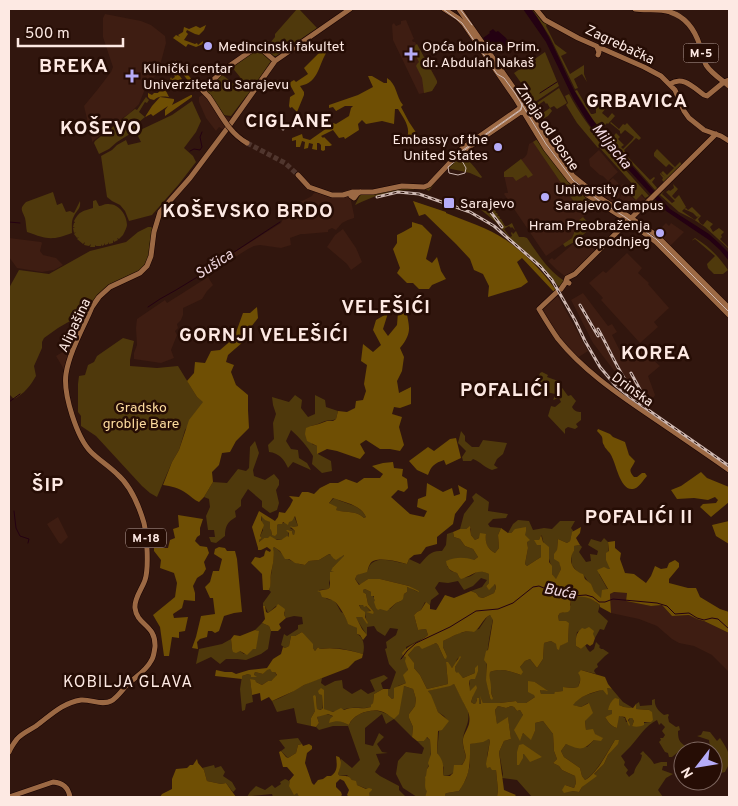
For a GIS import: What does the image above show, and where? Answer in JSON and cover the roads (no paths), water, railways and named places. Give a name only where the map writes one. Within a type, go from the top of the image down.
[{"type":"main road","name":"Alipašina","points":[[9,752],[19,737],[59,708],[81,700],[108,702],[117,696],[127,684],[150,664],[154,655],[155,639],[153,633],[138,616],[135,609],[136,600],[147,571],[146,534],[141,515],[134,496],[126,483],[119,475],[92,454],[82,441],[74,422],[66,382],[66,372],[71,357],[92,307],[110,287],[140,274],[146,268],[150,259],[158,216],[162,209],[205,162],[275,60],[350,9]]},
{"type":"main road","points":[[444,9],[462,22],[475,36]]},
{"type":"main road","points":[[459,9],[475,36]]},
{"type":"main road","name":"Zagrebačka","points":[[536,9],[545,20],[578,38],[658,74],[670,84]]},
{"type":"main road","name":"M-5","points":[[635,9],[666,11],[677,14],[694,32],[706,64],[712,73],[728,83]]},
{"type":"main road","name":"Zmaja od Bosne","points":[[475,36],[548,143],[573,176],[656,242],[729,314]]},
{"type":"main road","points":[[247,143],[231,131],[204,91],[222,71],[258,46],[275,60]]},
{"type":"main road","points":[[597,47],[598,55]]},
{"type":"main road","points":[[728,83],[707,96],[687,83],[676,81],[670,84],[675,90],[688,117],[704,130],[723,137],[729,142]]},
{"type":"main road","points":[[298,175],[309,187],[332,195],[373,192],[402,186],[426,186],[432,182],[464,146],[524,108]]},
{"type":"main road","points":[[630,220],[716,134]]},
{"type":"main road","points":[[154,232],[150,225],[158,216]]},
{"type":"main road","name":"Zmaja od Bosne","points":[[630,220],[656,235],[729,308]]},
{"type":"main road","name":"Drinska","points":[[630,220],[539,309],[560,341],[585,367],[634,405],[729,470]]},
{"type":"main road","points":[[9,797],[50,782],[58,782],[65,786],[70,797]]},
{"type":"water","name":"Miljacka","points":[[523,9],[531,9],[538,18],[577,96],[602,132],[670,209],[709,234],[729,253],[729,261],[709,240],[666,211],[598,136],[573,98],[546,42]]},
{"type":"water","points":[[493,29],[506,38],[511,47],[507,49],[503,44],[493,51],[483,38]]},
{"type":"waterway","name":"Sušica","points":[[540,93],[557,82]]},
{"type":"waterway","points":[[190,151],[194,149],[200,150],[202,147],[200,137],[202,132]]},
{"type":"waterway","points":[[9,222],[20,223]]},
{"type":"waterway","name":"Sušica","points":[[148,307],[199,276],[280,222]]},
{"type":"waterway","name":"Sušica","points":[[9,402],[20,394]]},
{"type":"waterway","name":"Sušica","points":[[14,511],[16,528],[20,536],[29,539],[28,543]]},
{"type":"waterway","name":"Buća","points":[[401,659],[416,643],[450,627],[476,611],[498,609],[513,603],[533,587],[539,586],[556,593],[572,596],[586,595],[593,597],[599,602],[613,599],[657,603],[667,606],[675,614],[689,613],[704,620],[718,619],[729,629]]},
{"type":"tunnel","points":[[247,143],[285,163],[298,175]]},
{"type":"tram line","points":[[443,9],[462,23],[497,74],[504,78],[546,144],[573,180],[597,199],[656,239],[729,312]]},
{"type":"tram line","points":[[460,9],[472,25]]},
{"type":"tram line","points":[[521,103],[520,110],[463,150],[458,159],[448,167],[449,173],[458,175],[465,173],[466,168],[461,159],[462,152],[521,110],[522,103]]},
{"type":"railway","points":[[277,120],[283,129]]},
{"type":"railway","points":[[377,197],[398,192],[419,194],[470,212],[494,226],[540,266],[552,280],[600,367],[615,385],[729,466]]},
{"type":"railway","points":[[490,211],[502,227]]},
{"type":"railway","points":[[580,305],[598,336]]},
{"type":"railway","points":[[598,329],[623,376],[642,400]]},
{"type":"railway","points":[[631,373],[643,395]]},
{"type":"place","name":"Medincinski fakultet","points":[[208,46]]},
{"type":"place","name":"Opća bolnica Prim. dr. Abdulah Nakaš","points":[[411,54]]},
{"type":"place","name":"Klinički centar Univerziteta u Sarajevu","points":[[132,76]]},
{"type":"place","name":"Embassy of the United States","points":[[498,147]]},
{"type":"place","name":"University of Sarajevo Campus","points":[[545,197]]},
{"type":"place","name":"Sarajevo","points":[[449,203]]},
{"type":"place","name":"Hram Preobraženja Gospodnjeg","points":[[660,233]]},
{"type":"district","name":"BREKA","points":[[74,65]]},
{"type":"district","name":"GRBAVICA","points":[[637,100]]},
{"type":"district","name":"CIGLANE","points":[[289,120]]},
{"type":"district","name":"KOŠEVO","points":[[101,127]]},
{"type":"district","name":"KOŠEVSKO BRDO","points":[[248,210]]},
{"type":"district","name":"VELEŠIĆI","points":[[386,306]]},
{"type":"district","name":"GORNJI VELEŠIĆI","points":[[264,334]]},
{"type":"district","name":"KOREA","points":[[656,352]]},
{"type":"district","name":"POFALIĆI I","points":[[511,389]]},
{"type":"district","name":"ŠIP","points":[[48,484]]},
{"type":"district","name":"POFALIĆI II","points":[[639,516]]},
{"type":"district","name":"KOBILJA GLAVA","points":[[128,681]]},
{"type":"park label","name":"Gradsko groblje Bare","points":[[141,416]]}]
